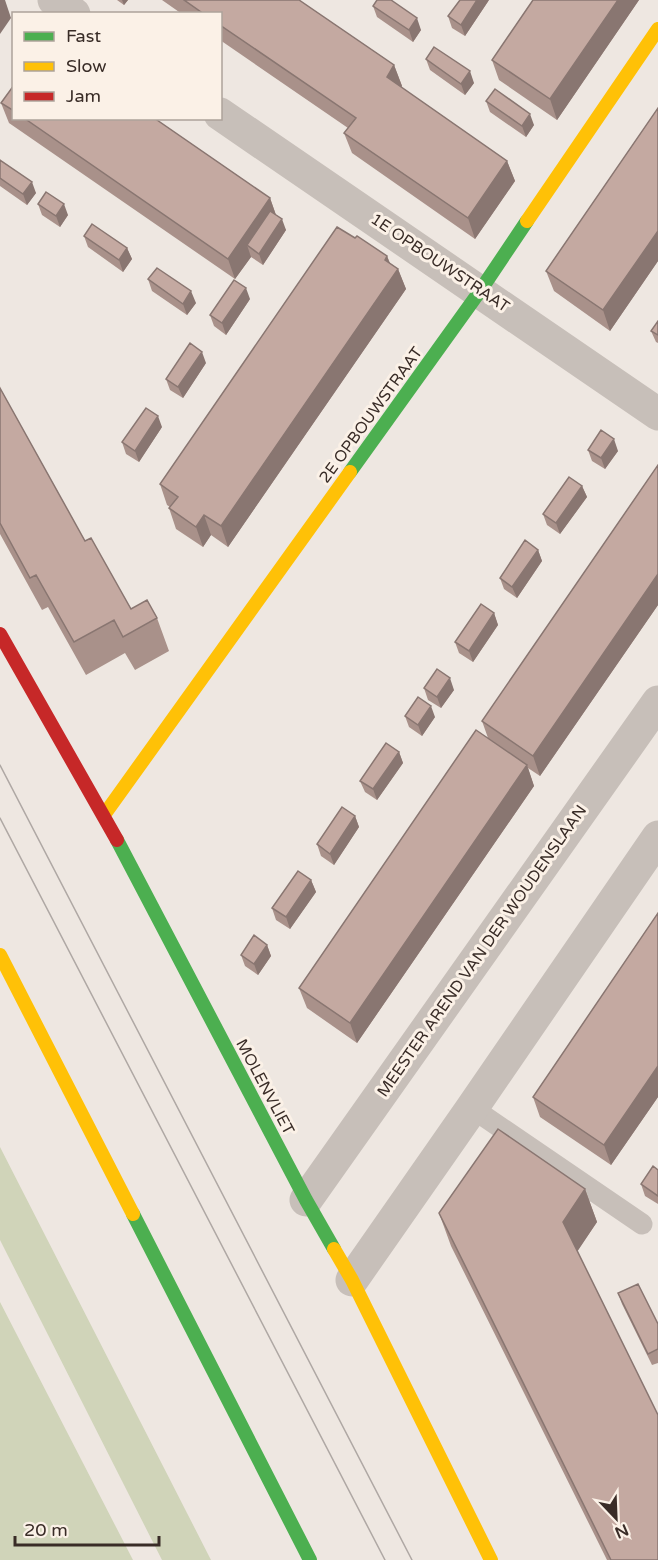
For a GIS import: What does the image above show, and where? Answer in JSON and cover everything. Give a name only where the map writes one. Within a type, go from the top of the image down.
[{"type":"street","points":[[54,0],[71,12]]},
{"type":"street","name":"2E OPBOUWSTRAAT","points":[[104,815],[480,291],[658,29]]},
{"type":"street","name":"1E OPBOUWSTRAAT","points":[[222,115],[658,414]]},
{"type":"street","name":"MOLENVLIET","points":[[0,634],[104,815],[306,1200],[352,1280],[490,1560]]},
{"type":"street","name":"MEESTER AREND VAN DER WOUDENSLAAN","points":[[306,1200],[658,702]]},
{"type":"street","points":[[352,1280],[658,837]]},
{"type":"street","points":[[0,955],[310,1560]]},
{"type":"lane","points":[[472,1108],[642,1224]]},
{"type":"green space","points":[[0,1147],[211,1560],[162,1560],[0,1240]]},
{"type":"green space","points":[[0,1302],[133,1560],[0,1560]]},
{"type":"building","points":[[184,0],[299,0],[394,65],[387,77],[507,161],[468,218],[344,133],[356,118],[222,26],[222,12],[201,12]]},
{"type":"building","points":[[377,0],[391,0],[417,18],[409,30],[373,6]]},
{"type":"building","points":[[460,0],[477,0],[461,25],[448,16]]},
{"type":"building","points":[[533,0],[618,0],[550,99],[492,60]]},
{"type":"building","points":[[434,47],[470,71],[461,84],[426,59]]},
{"type":"building","points":[[12,88],[12,110],[1,103]]},
{"type":"building","points":[[495,89],[530,114],[522,126],[486,101]]},
{"type":"building","points":[[658,108],[658,231],[603,310],[546,271]]},
{"type":"building","points":[[27,120],[157,120],[270,198],[228,259]]},
{"type":"building","points":[[0,160],[32,182],[23,194],[0,178]]},
{"type":"building","points":[[46,192],[64,204],[56,216],[38,204]]},
{"type":"building","points":[[270,211],[282,219],[259,254],[247,245]]},
{"type":"building","points":[[92,224],[127,248],[119,260],[84,236]]},
{"type":"building","points":[[337,227],[355,238],[357,236],[387,256],[385,260],[398,269],[221,526],[204,515],[196,527],[169,508],[178,497],[160,484]]},
{"type":"building","points":[[157,268],[191,291],[183,304],[148,279]]},
{"type":"building","points":[[234,280],[246,288],[222,323],[210,315]]},
{"type":"building","points":[[658,321],[658,335],[651,331]]},
{"type":"building","points":[[190,343],[202,352],[178,387],[166,379]]},
{"type":"building","points":[[0,388],[85,541],[91,538],[131,609],[147,600],[157,618],[123,637],[114,620],[74,642],[36,575],[30,578],[0,523]]},
{"type":"building","points":[[146,408],[158,416],[135,451],[122,442]]},
{"type":"building","points":[[601,430],[614,439],[601,458],[588,450]]},
{"type":"building","points":[[658,465],[658,574],[533,756],[482,721]]},
{"type":"building","points":[[569,477],[582,486],[556,523],[543,514]]},
{"type":"building","points":[[525,540],[538,550],[512,587],[500,578]]},
{"type":"building","points":[[481,604],[494,613],[469,651],[455,642]]},
{"type":"building","points":[[437,669],[450,678],[437,697],[424,688]]},
{"type":"building","points":[[418,697],[431,706],[418,725],[405,716]]},
{"type":"building","points":[[476,730],[527,765],[350,1023],[299,988]]},
{"type":"building","points":[[386,743],[399,752],[373,789],[360,781]]},
{"type":"building","points":[[342,807],[355,816],[330,854],[317,844]]},
{"type":"building","points":[[298,871],[311,880],[286,917],[272,908]]},
{"type":"building","points":[[658,913],[658,1066],[604,1145],[533,1097]]},
{"type":"building","points":[[254,935],[267,945],[254,964],[241,955]]},
{"type":"building","points":[[498,1129],[585,1189],[563,1222],[658,1415],[658,1560],[611,1560],[439,1213]]},
{"type":"building","points":[[653,1166],[658,1170],[658,1196],[641,1184]]},
{"type":"building","points":[[638,1284],[658,1324],[658,1349],[648,1354],[618,1293]]},
{"type":"tram line","points":[[0,765],[412,1560]]},
{"type":"tram line","points":[[0,818],[385,1560]]},
{"type":"traffic: fast","points":[[350,472],[480,291],[527,221]]},
{"type":"traffic: fast","points":[[117,840],[334,1249]]},
{"type":"traffic: fast","points":[[133,1214],[310,1560]]},
{"type":"traffic: slow","points":[[527,221],[658,29]]},
{"type":"traffic: slow","points":[[104,815],[350,472]]},
{"type":"traffic: slow","points":[[0,955],[133,1214]]},
{"type":"traffic: slow","points":[[334,1249],[352,1280],[491,1560]]},
{"type":"traffic: jam","points":[[0,634],[117,840]]}]
